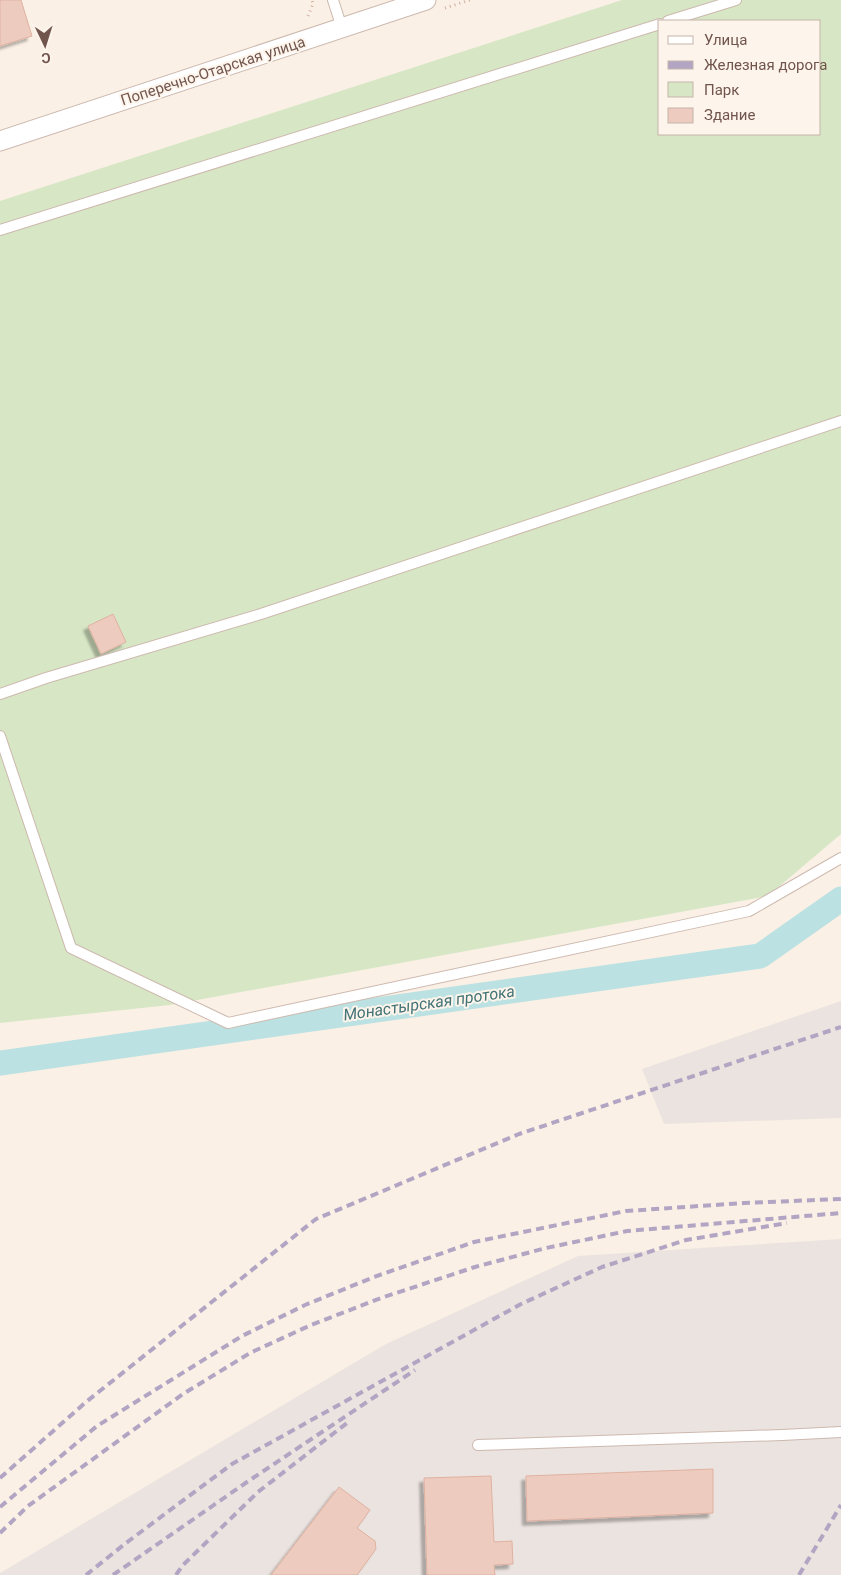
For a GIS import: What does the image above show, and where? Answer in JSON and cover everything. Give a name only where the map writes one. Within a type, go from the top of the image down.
[{"type":"street","name":"Поперечно-Отарская улица","points":[[0,141],[426,0]]},
{"type":"lane","points":[[333,0],[342,28]]},
{"type":"lane","points":[[671,20],[736,0]]},
{"type":"lane","points":[[0,230],[658,25]]},
{"type":"lane","points":[[0,694],[46,678],[261,614],[841,421]]},
{"type":"lane","points":[[0,736],[71,948],[228,1023],[749,911],[841,858]]},
{"type":"lane","points":[[478,1445],[772,1436],[841,1432]]},
{"type":"shaded area","points":[[841,1001],[841,1118],[664,1124],[642,1069]]},
{"type":"shaded area","points":[[841,1239],[841,1575],[0,1575],[0,1573],[386,1344],[578,1256]]},
{"type":"green space","points":[[622,0],[841,0],[841,834],[768,896],[170,1005],[0,1023],[0,201]]},
{"type":"building","points":[[0,0],[21,0],[32,36],[0,46]]},
{"type":"building","points":[[113,614],[126,642],[101,654],[88,626]]},
{"type":"building","points":[[713,1469],[713,1513],[527,1521],[526,1476]]},
{"type":"building","points":[[491,1476],[494,1542],[512,1541],[513,1564],[494,1565],[495,1575],[427,1575],[424,1478]]},
{"type":"building","points":[[339,1487],[370,1510],[357,1528],[375,1541],[376,1549],[357,1575],[271,1575]]},
{"type":"waterway","name":"Монастырская протока","points":[[0,1063],[760,956],[841,899]]},
{"type":"railway","points":[[0,1478],[86,1402],[316,1219],[519,1134],[841,1027]]},
{"type":"railway","points":[[0,1507],[97,1426],[242,1336],[305,1305],[374,1277],[474,1242],[626,1211],[841,1199]]},
{"type":"railway","points":[[0,1533],[28,1506],[183,1394],[250,1353],[311,1325],[381,1298],[475,1267],[546,1248],[627,1231],[841,1213]]},
{"type":"railway","points":[[86,1575],[232,1464],[521,1304],[602,1267],[686,1240],[787,1223]]},
{"type":"railway","points":[[113,1575],[247,1482],[415,1370]]},
{"type":"railway","points":[[176,1575],[183,1565],[258,1492],[347,1423]]},
{"type":"railway","points":[[799,1575],[841,1505]]}]
